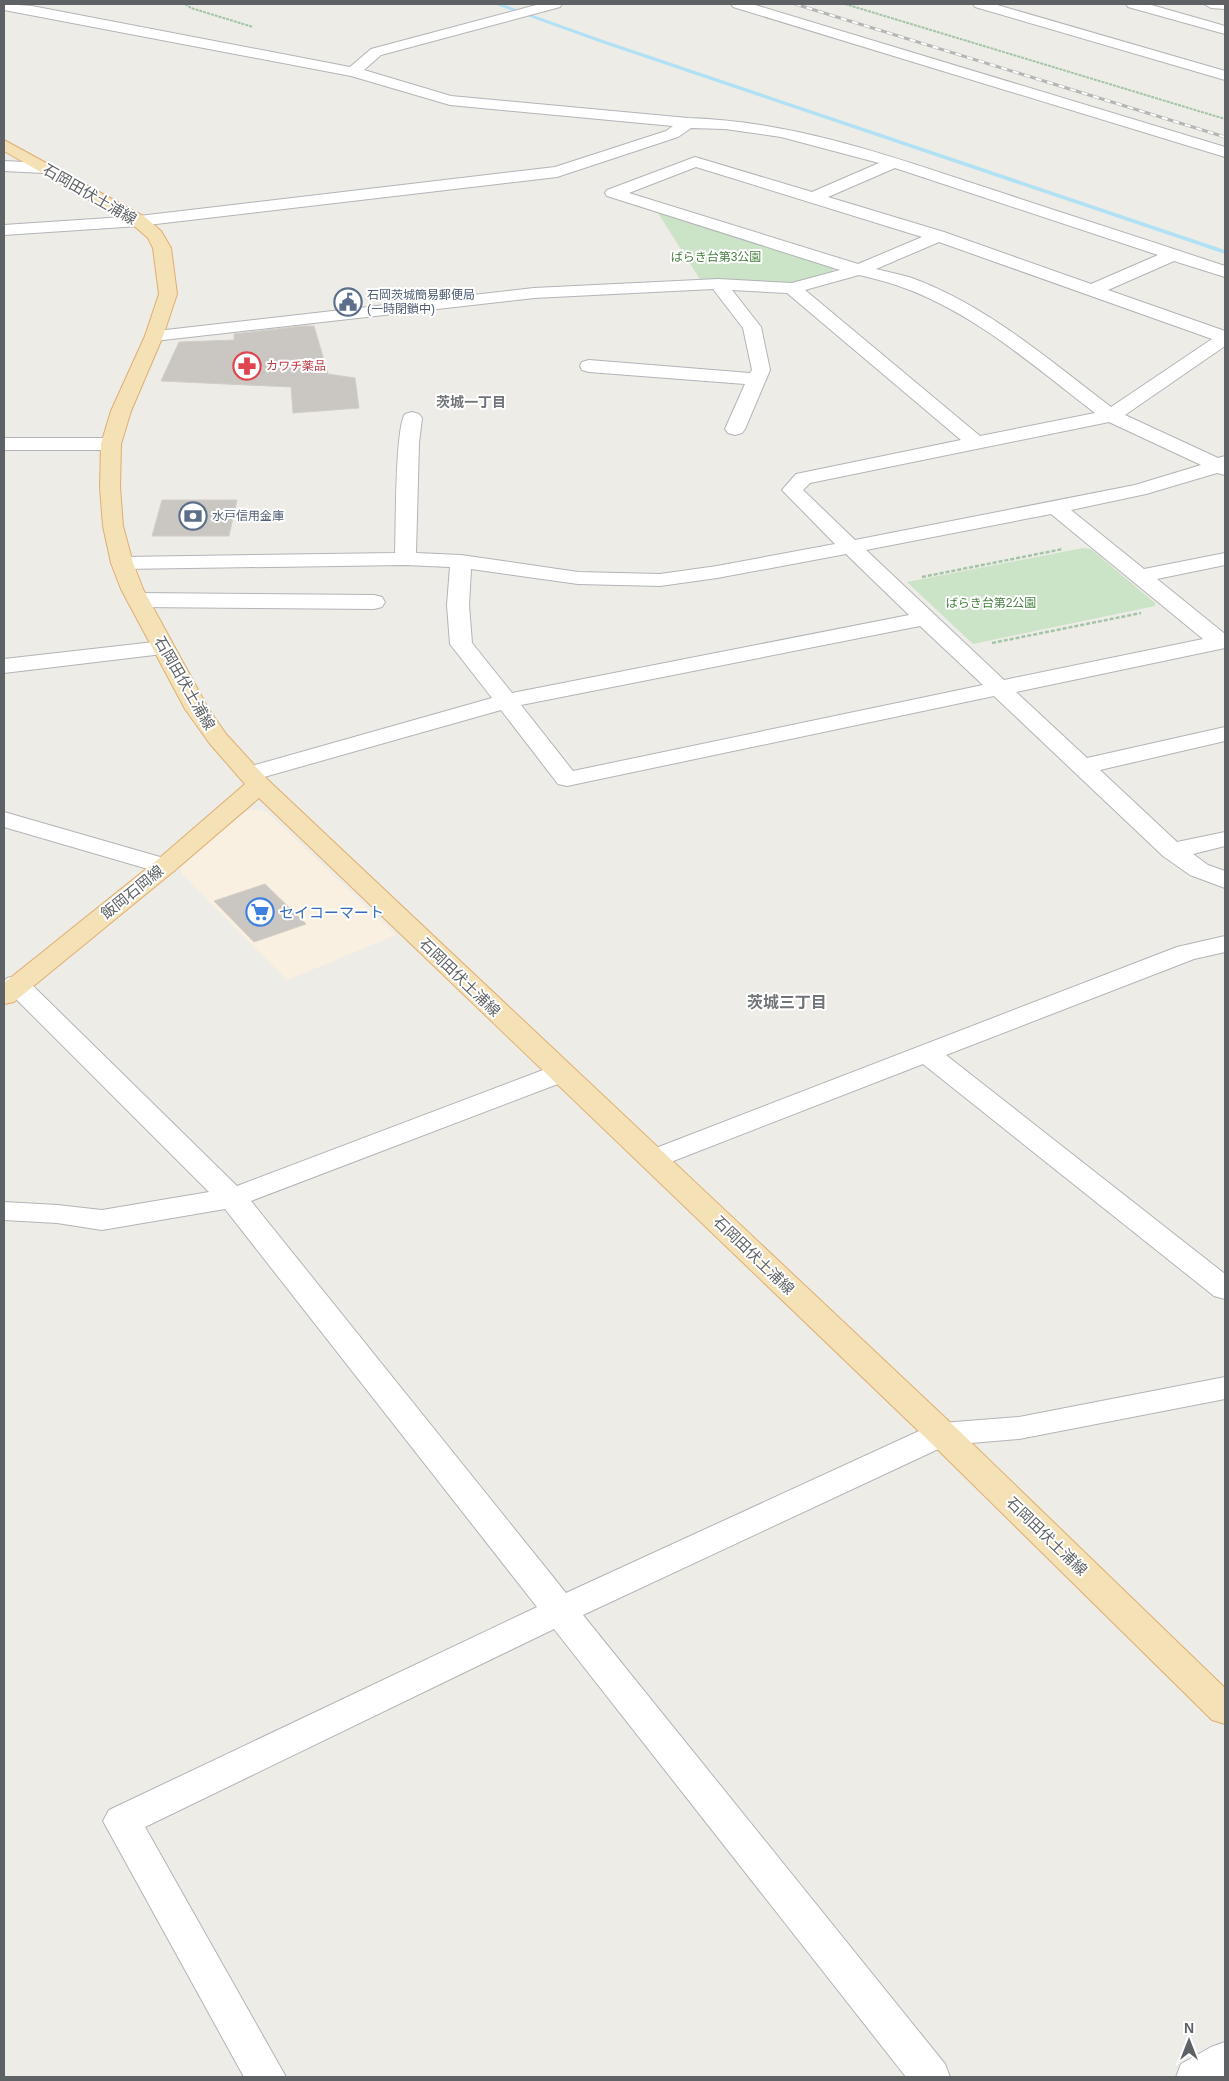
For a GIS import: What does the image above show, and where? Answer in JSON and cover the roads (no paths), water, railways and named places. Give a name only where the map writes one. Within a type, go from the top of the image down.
[{"type":"main road","name":"石岡田伏土浦線","points":[[4,145],[139,221],[155,235],[162,248],[168,294],[154,336],[121,411],[111,444],[110,487],[113,526],[122,563],[138,600],[197,709],[218,739],[254,780],[560,1073],[654,1159],[942,1434],[1225,1710]]},
{"type":"main road","name":"飯岡石岡線","points":[[10,990],[165,866],[254,780]]},
{"type":"street","points":[[353,72],[376,52],[554,4]]},
{"type":"street","points":[[738,4],[1225,152]]},
{"type":"street","points":[[980,4],[1225,76]]},
{"type":"street","points":[[1133,4],[1225,30]]},
{"type":"street","points":[[1168,14],[1192,6],[1206,4]]},
{"type":"street","points":[[1211,4],[1225,5]]},
{"type":"street","points":[[4,6],[353,72],[450,100],[688,123],[725,124],[781,132],[825,142],[894,162],[1225,272]]},
{"type":"street","points":[[4,230],[139,221],[557,172],[672,134],[688,123]]},
{"type":"street","points":[[1223,466],[1111,416],[1006,336],[951,302],[903,282],[613,193],[695,162],[938,236],[1225,337]]},
{"type":"street","points":[[813,198],[894,162]]},
{"type":"street","points":[[4,166],[44,168]]},
{"type":"street","points":[[154,336],[534,293],[718,284],[792,288],[859,270],[938,236]]},
{"type":"street","points":[[1092,290],[1173,255]]},
{"type":"street","points":[[718,284],[752,327],[761,370],[735,429]]},
{"type":"street","points":[[792,288],[977,444]]},
{"type":"street","points":[[1225,337],[1111,416],[803,478],[792,490],[999,689],[1172,851],[1199,870],[1225,880]]},
{"type":"street","points":[[589,366],[757,380]]},
{"type":"street","points":[[404,559],[409,444],[412,418]]},
{"type":"street","points":[[4,444],[111,444]]},
{"type":"street","points":[[122,563],[404,559],[461,561],[578,578],[660,580],[717,572],[1139,490],[1223,466]]},
{"type":"street","points":[[1055,507],[1223,642]]},
{"type":"street","points":[[1140,576],[1225,559]]},
{"type":"street","points":[[461,561],[458,605],[462,644],[567,779],[1223,642]]},
{"type":"street","points":[[138,600],[374,602]]},
{"type":"street","points":[[254,780],[508,702],[925,618]]},
{"type":"street","points":[[4,666],[163,648]]},
{"type":"street","points":[[1081,766],[1225,734]]},
{"type":"street","points":[[4,818],[165,866]]},
{"type":"street","points":[[1172,851],[1225,839]]},
{"type":"street","points":[[654,1159],[1186,953],[1225,944]]},
{"type":"street","points":[[10,990],[232,1198],[930,2077]]},
{"type":"street","points":[[926,1053],[1225,1289]]},
{"type":"street","points":[[4,1211],[57,1214],[102,1220],[232,1198],[560,1073]]},
{"type":"street","points":[[265,2077],[122,1821],[560,1611],[942,1434],[1019,1428],[1225,1388]]},
{"type":"street","points":[[1196,2077],[1225,2060]]},
{"type":"waterway","points":[[497,4],[1225,252]]},
{"type":"railway","points":[[795,4],[1225,137]]},
{"type":"place","name":"石岡茨城簡易郵便局 (一時閉鎖中)","points":[[348,302]]},
{"type":"place","name":"カワチ薬品","points":[[247,366]]},
{"type":"place","name":"水戸信用金庫","points":[[193,516]]},
{"type":"place","name":"セイコーマート","points":[[260,912]]},
{"type":"district","name":"茨城一丁目","points":[[471,402]]},
{"type":"district","name":"茨城三丁目","points":[[787,1002]]},
{"type":"park label","name":"ばらき台第3公園","points":[[716,257]]},
{"type":"park label","name":"ばらき台第2公園","points":[[991,603]]}]
